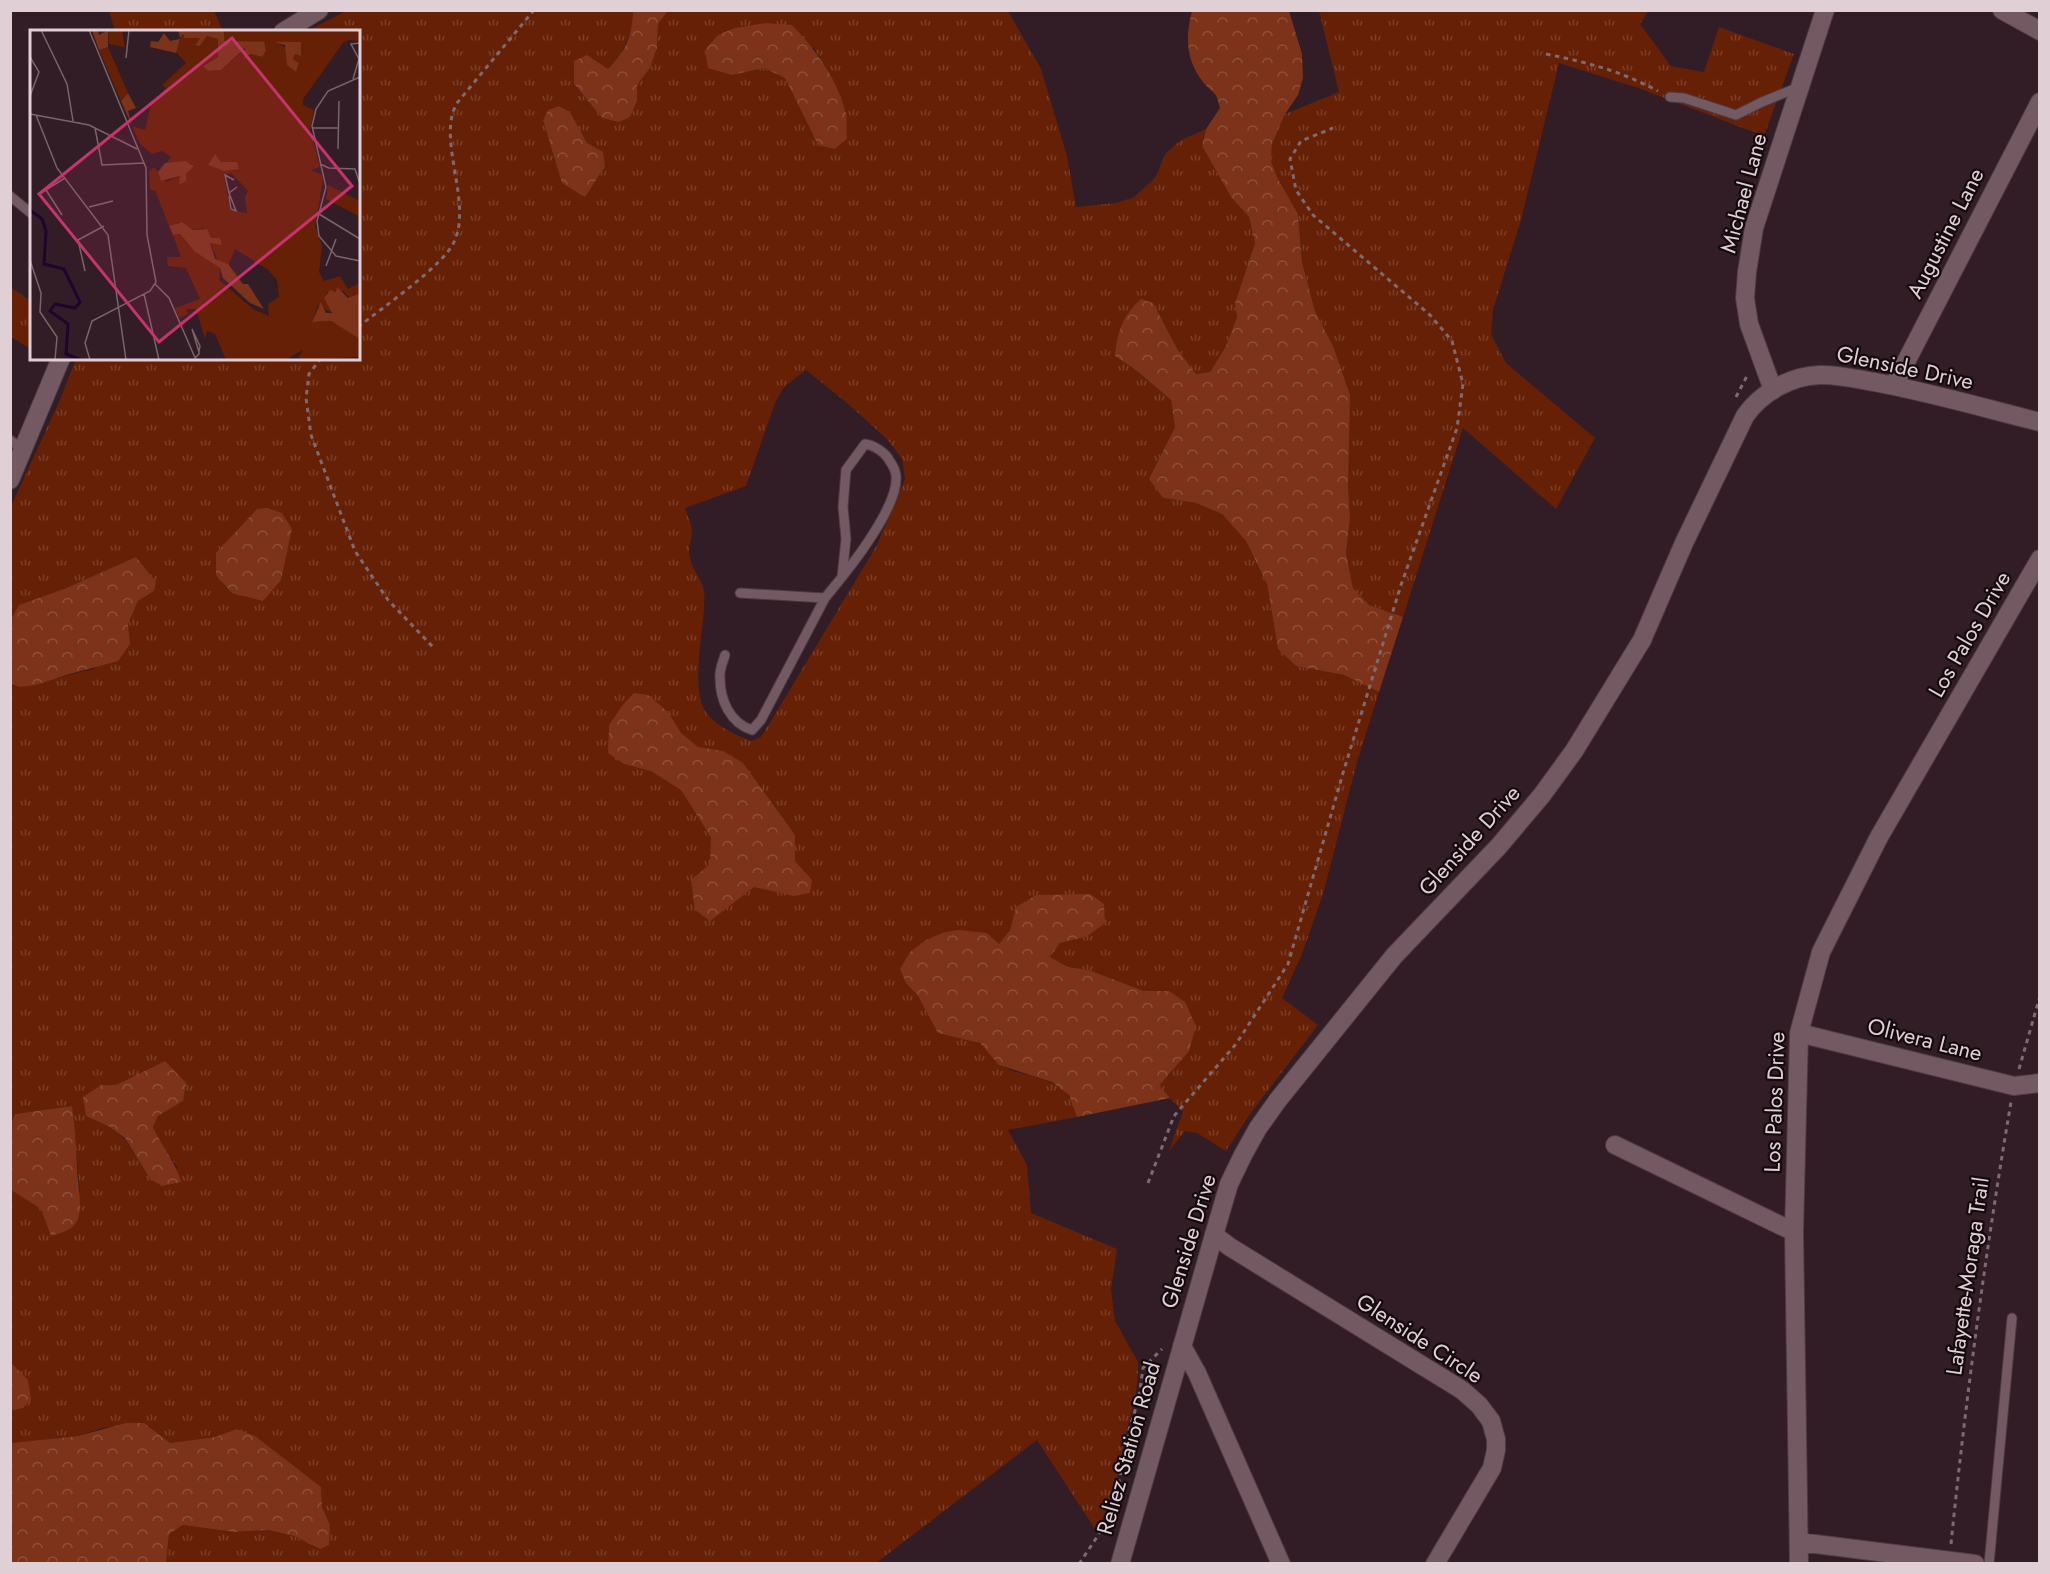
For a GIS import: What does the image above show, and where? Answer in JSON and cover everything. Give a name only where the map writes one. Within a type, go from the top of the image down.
[{"type":"street","points":[[286,30],[319,10]]},
{"type":"street","name":"Michael Lane","points":[[1773,390],[1749,324],[1746,298],[1747,272],[1754,228],[1826,10]]},
{"type":"street","points":[[2002,10],[2040,31]]},
{"type":"street","name":"Augustine Lane","points":[[1894,386],[2040,102]]},
{"type":"street","points":[[10,480],[16,445],[60,360]]},
{"type":"street","name":"Glenside Drive","points":[[1182,1346],[1234,1174],[1258,1128],[1394,956],[1499,846],[1542,795],[1574,751],[1642,640],[1684,543],[1745,416],[1754,404],[1773,390],[1803,377],[1838,375],[1894,386],[2040,422]]},
{"type":"street","name":"Los Palos Drive","points":[[1799,1563],[1794,1232],[1799,1033],[1821,952],[1879,837],[2040,559]]},
{"type":"street","name":"Olivera Lane","points":[[1799,1033],[2014,1086],[2040,1083]]},
{"type":"street","points":[[1615,1145],[1794,1232]]},
{"type":"street","name":"Glenside Circle","points":[[1214,1234],[1230,1247],[1462,1390],[1479,1405],[1491,1421],[1496,1439],[1492,1468],[1435,1563]]},
{"type":"street","points":[[1182,1346],[1197,1372],[1281,1563]]},
{"type":"street","name":"Reliez Station Road","points":[[1120,1563],[1182,1346]]},
{"type":"street","points":[[1799,1542],[1975,1563]]},
{"type":"lane","points":[[1670,97],[1684,98],[1736,115],[1799,87]]},
{"type":"lane","points":[[10,196],[30,212]]},
{"type":"lane","points":[[724,655],[719,676],[723,703],[741,727],[752,730],[761,720],[825,598],[864,550],[885,513],[896,484],[896,471],[886,456],[872,445],[865,444],[846,470],[843,507],[846,539],[842,577]]},
{"type":"lane","points":[[740,593],[825,598]]},
{"type":"lane","points":[[1989,1563],[2012,1318]]},
{"type":"path","points":[[360,325],[440,261],[454,244],[459,227],[456,168],[450,131],[452,112],[534,10]]},
{"type":"path","points":[[1546,54],[1600,66],[1631,77],[1670,97]]},
{"type":"path","points":[[1148,1183],[1174,1116],[1236,1044],[1288,964],[1343,773],[1401,585],[1457,428],[1463,384],[1452,341],[1430,315],[1313,215],[1296,190],[1290,159],[1300,141],[1333,128]]},
{"type":"path","points":[[320,360],[309,374],[306,398],[311,435],[356,551],[388,600],[435,648]]},
{"type":"path","name":"Lafayette-Moraga Trail","points":[[1949,1559],[1967,1391],[1992,1210],[2014,1086],[2040,996]]},
{"type":"green space","points":[[109,11],[214,11],[223,30],[115,30]]},
{"type":"green space","points":[[346,11],[633,11],[632,30],[620,55],[608,69],[574,85],[602,118],[619,121],[630,116],[637,101],[637,85],[650,68],[657,48],[658,24],[668,11],[1008,11],[1041,69],[1067,156],[1076,207],[1116,203],[1134,197],[1155,178],[1166,153],[1181,140],[1206,129],[1202,146],[1231,197],[1249,217],[1255,243],[1235,303],[1237,317],[1226,346],[1210,372],[1196,374],[1178,350],[1164,323],[1115,355],[1171,400],[1175,427],[1149,479],[1163,498],[1196,503],[1222,514],[1246,541],[1267,584],[1278,649],[1296,666],[1344,675],[1379,692],[1357,762],[1323,894],[1302,954],[1282,998],[1318,1025],[1250,1114],[1226,1151],[1197,1133],[1185,1131],[1169,1151],[1183,1111],[1158,1087],[1173,1071],[1169,991],[1144,991],[1089,970],[1068,967],[1050,957],[1060,943],[1086,937],[1059,895],[1036,895],[1016,907],[1010,930],[999,944],[987,933],[980,933],[906,983],[918,996],[938,1032],[979,1043],[1002,1066],[1058,1086],[1067,1093],[1073,1103],[1077,1117],[1008,1130],[1027,1165],[1031,1213],[1117,1249],[1111,1290],[1115,1321],[1138,1362],[1138,1371],[1135,1400],[1125,1436],[1115,1489],[1097,1532],[1037,1440],[876,1563],[166,1563],[169,1534],[183,1525],[234,1532],[268,1530],[294,1536],[320,1549],[330,1525],[322,1507],[321,1487],[238,1429],[215,1437],[170,1443],[144,1423],[102,1428],[78,1436],[11,1443],[11,1411],[23,1408],[11,1363],[11,1190],[41,1209],[80,1194],[72,1106],[15,1114],[11,1124],[11,684],[20,687],[93,669],[129,644],[128,624],[138,601],[154,591],[136,557],[64,589],[20,605],[11,619],[11,506],[59,402],[76,360],[360,360],[360,30],[309,30]],"holes":[[[814,48],[846,111],[818,145],[785,78],[764,68],[732,75]],[[559,106],[570,112],[587,143],[605,166],[597,177],[553,150],[543,120],[548,110]],[[806,370],[888,440],[902,459],[905,479],[877,545],[761,737],[751,741],[717,723],[708,715],[702,704],[698,673],[704,592],[690,558],[692,530],[685,508],[746,486],[775,403],[784,387]],[[165,1061],[183,1101],[158,1116],[153,1127],[161,1145],[178,1168],[150,1179],[125,1139],[108,1126],[86,1116],[101,1085],[116,1085]]]},
{"type":"green space","points":[[633,11],[668,11],[658,24],[657,48],[650,68],[637,85],[637,101],[630,117],[619,122],[602,118],[574,84],[574,61],[587,55],[608,69],[627,43]]},
{"type":"green space","points":[[1192,11],[1289,11],[1302,54],[1303,78],[1298,95],[1285,114],[1272,144],[1271,161],[1277,177],[1298,214],[1302,262],[1315,311],[1333,346],[1350,395],[1348,484],[1350,518],[1346,553],[1353,588],[1369,605],[1403,617],[1379,692],[1344,675],[1296,666],[1278,649],[1267,584],[1246,541],[1222,514],[1196,503],[1163,498],[1149,479],[1175,427],[1171,400],[1136,370],[1115,356],[1122,324],[1141,299],[1153,303],[1178,350],[1196,374],[1210,372],[1226,346],[1237,317],[1235,303],[1255,243],[1249,217],[1231,197],[1202,146],[1206,129],[1220,108],[1216,95],[1197,74],[1190,57],[1188,30]]},
{"type":"green space","points":[[1319,11],[1648,11],[1640,24],[1671,66],[1704,72],[1719,27],[1794,54],[1764,136],[1641,89],[1559,63],[1521,220],[1493,310],[1491,334],[1506,363],[1595,438],[1556,509],[1463,428],[1403,617],[1369,605],[1353,588],[1346,553],[1350,518],[1348,484],[1333,346],[1315,311],[1302,262],[1298,214],[1277,177],[1271,161],[1272,144],[1285,114],[1339,92]]},
{"type":"green space","points":[[766,23],[792,25],[817,54],[830,75],[841,98],[847,120],[847,138],[835,149],[818,145],[785,78],[764,68],[732,75],[708,68],[705,50],[718,35],[735,28]]},
{"type":"green space","points":[[559,106],[570,112],[587,143],[603,152],[605,166],[585,197],[562,183],[543,120],[548,110]]},
{"type":"green space","points":[[10,287],[30,300],[30,348],[11,337]]},
{"type":"green space","points":[[267,508],[282,513],[292,529],[281,580],[263,601],[232,593],[216,575],[216,553],[257,509]]},
{"type":"green space","points":[[136,557],[156,582],[154,591],[138,601],[128,624],[130,644],[118,661],[36,685],[20,687],[11,684],[11,619],[19,605],[64,589]]},
{"type":"green space","points":[[634,693],[648,695],[668,712],[681,733],[698,747],[723,751],[743,763],[795,835],[795,861],[812,880],[810,893],[794,896],[754,887],[710,921],[695,910],[691,880],[710,864],[711,837],[681,790],[651,771],[624,764],[608,753],[609,725]]},
{"type":"green space","points":[[1090,894],[1104,904],[1105,923],[1086,937],[1060,943],[1050,957],[1068,967],[1089,970],[1144,991],[1169,991],[1185,1002],[1196,1026],[1189,1051],[1159,1086],[1170,1098],[1077,1117],[1069,1095],[1052,1082],[999,1065],[980,1043],[938,1033],[918,996],[906,983],[900,969],[910,952],[926,940],[945,932],[959,930],[987,933],[999,944],[1010,930],[1016,907],[1036,895]]},
{"type":"green space","points":[[165,1061],[186,1083],[183,1101],[158,1116],[153,1127],[176,1168],[181,1182],[162,1186],[150,1179],[125,1138],[108,1126],[86,1116],[83,1097],[101,1085],[116,1085]]},
{"type":"green space","points":[[72,1106],[80,1200],[79,1213],[74,1226],[51,1236],[41,1209],[11,1190],[11,1124],[15,1114]]},
{"type":"green space","points":[[11,1363],[28,1380],[31,1400],[23,1408],[11,1411]]},
{"type":"green space","points":[[126,1423],[144,1423],[170,1443],[215,1437],[237,1429],[255,1436],[321,1487],[322,1507],[330,1525],[329,1545],[320,1549],[294,1536],[268,1530],[234,1532],[183,1525],[169,1534],[166,1563],[11,1563],[11,1443],[78,1436]]}]
